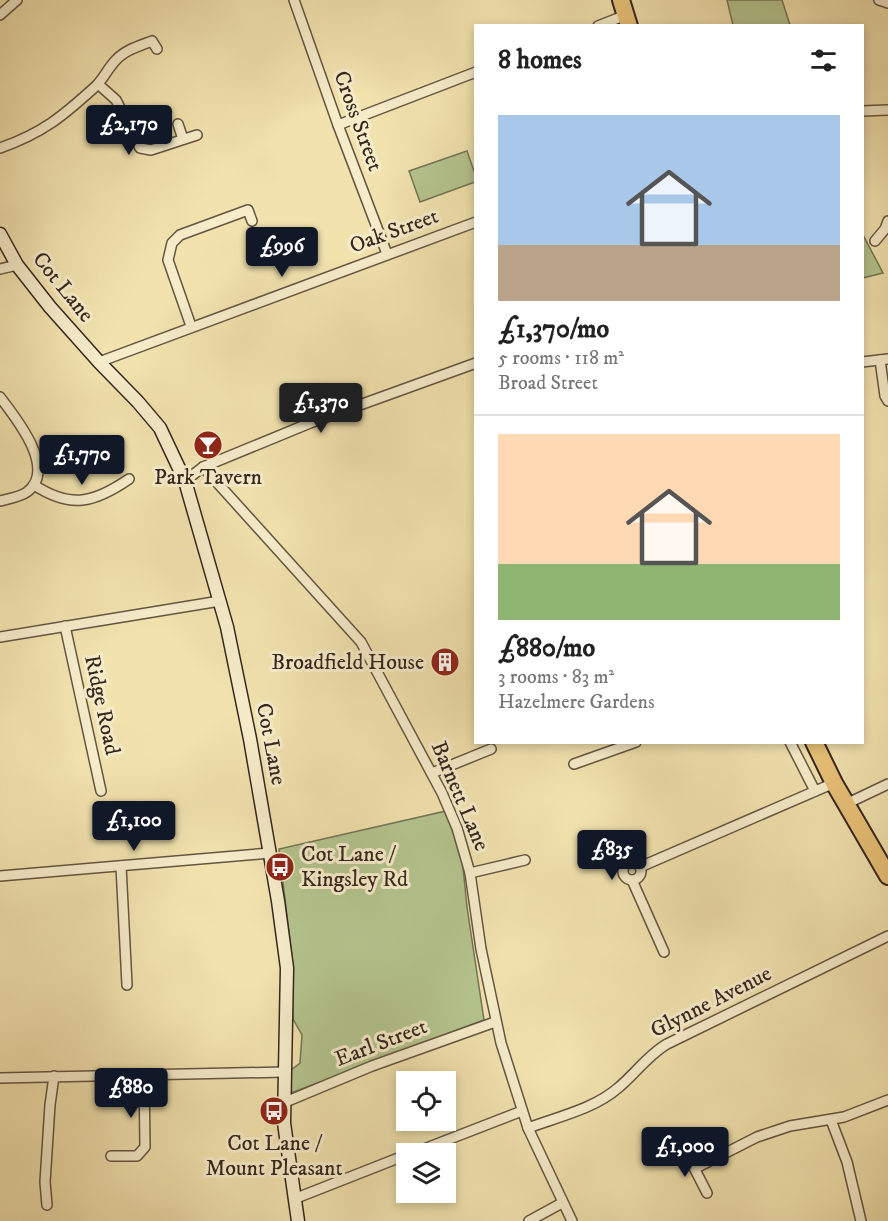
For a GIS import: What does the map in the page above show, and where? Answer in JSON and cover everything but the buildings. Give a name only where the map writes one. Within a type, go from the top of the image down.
[{"type":"highway","points":[[815,744],[834,783],[888,876]]},
{"type":"street","points":[[0,15],[16,0]]},
{"type":"street","name":"Cross Street","points":[[294,0],[387,254]]},
{"type":"street","points":[[879,0],[888,3]]},
{"type":"street","points":[[602,24],[625,13]]},
{"type":"street","points":[[0,147],[26,139],[53,124],[98,84],[116,59],[134,47],[154,45],[152,31]]},
{"type":"street","points":[[338,125],[474,73]]},
{"type":"street","points":[[98,84],[116,100],[140,148],[151,150],[196,135]]},
{"type":"street","points":[[864,111],[888,110]]},
{"type":"street","points":[[178,124],[183,139]]},
{"type":"street","points":[[191,326],[168,260],[172,243],[180,235],[248,210],[252,221]]},
{"type":"street","points":[[875,241],[885,229],[888,221]]},
{"type":"street","name":"Oak Street","points":[[99,362],[474,223]]},
{"type":"street","name":"Cot Lane","points":[[0,234],[17,265],[50,307],[159,428],[185,481],[220,601],[250,739],[270,853],[286,968],[287,1024],[283,1103],[286,1145],[298,1221]]},
{"type":"street","points":[[0,269],[17,265]]},
{"type":"street","points":[[864,362],[884,359],[885,396],[888,401]]},
{"type":"street","points":[[185,481],[202,467],[310,423],[474,364]]},
{"type":"street","points":[[0,397],[25,430],[32,444],[36,462],[34,485],[25,494],[0,501]]},
{"type":"street","name":"Barnett Lane","points":[[202,467],[361,642],[432,773],[457,828],[470,873],[495,1022],[522,1111],[572,1221]]},
{"type":"street","points":[[34,485],[58,499],[73,501],[99,496],[129,479]]},
{"type":"street","name":"Ridge Road","points":[[0,637],[220,601]]},
{"type":"street","name":"Ridge Road","points":[[64,626],[101,791]]},
{"type":"street","points":[[574,764],[630,744]]},
{"type":"street","points":[[791,744],[814,791]]},
{"type":"street","points":[[586,748],[590,758]]},
{"type":"street","points":[[432,773],[491,749]]},
{"type":"street","points":[[640,867],[834,783]]},
{"type":"street","points":[[846,804],[888,784]]},
{"type":"street","points":[[0,876],[270,853]]},
{"type":"street","points":[[470,873],[525,860]]},
{"type":"street","points":[[640,867],[633,862],[624,867],[624,876],[632,880],[664,952]]},
{"type":"street","points":[[121,866],[127,985]]},
{"type":"street","points":[[632,880],[639,876],[640,867]]},
{"type":"street","name":"Glynne Avenue","points":[[528,1128],[598,1101],[617,1089],[656,1050],[888,936]]},
{"type":"street","name":"Earl Street","points":[[283,1103],[372,1066],[495,1022]]},
{"type":"street","points":[[0,1078],[284,1072]]},
{"type":"street","points":[[111,1156],[137,1156],[145,1147],[144,1074]]},
{"type":"street","points":[[47,1205],[45,1182],[54,1076]]},
{"type":"street","points":[[696,1168],[757,1137],[790,1126],[844,1117],[888,1100]]},
{"type":"street","points":[[439,1143],[522,1111]]},
{"type":"street","points":[[831,1120],[847,1162],[861,1221]]},
{"type":"street","points":[[685,1150],[707,1193]]},
{"type":"street","points":[[294,1199],[396,1159]]},
{"type":"street","points":[[529,1221],[562,1203]]},
{"type":"green space","points":[[727,0],[782,0],[790,24],[733,24]]},
{"type":"green space","points":[[467,151],[474,171],[474,182],[420,202],[409,171]]},
{"type":"green space","points":[[864,237],[883,273],[864,278]]},
{"type":"green space","points":[[446,811],[462,858],[484,1020],[291,1093],[291,1070],[300,1063],[302,1035],[293,1019],[293,966],[279,849]]},
{"type":"place","name":"Park Tavern","points":[[208,445]]},
{"type":"place","name":"Broadfield House","points":[[445,662]]},
{"type":"place","name":"Cot Lane / Kingsley Rd","points":[[280,867]]},
{"type":"place","name":"Cot Lane / Mount Pleasant","points":[[274,1111]]}]
